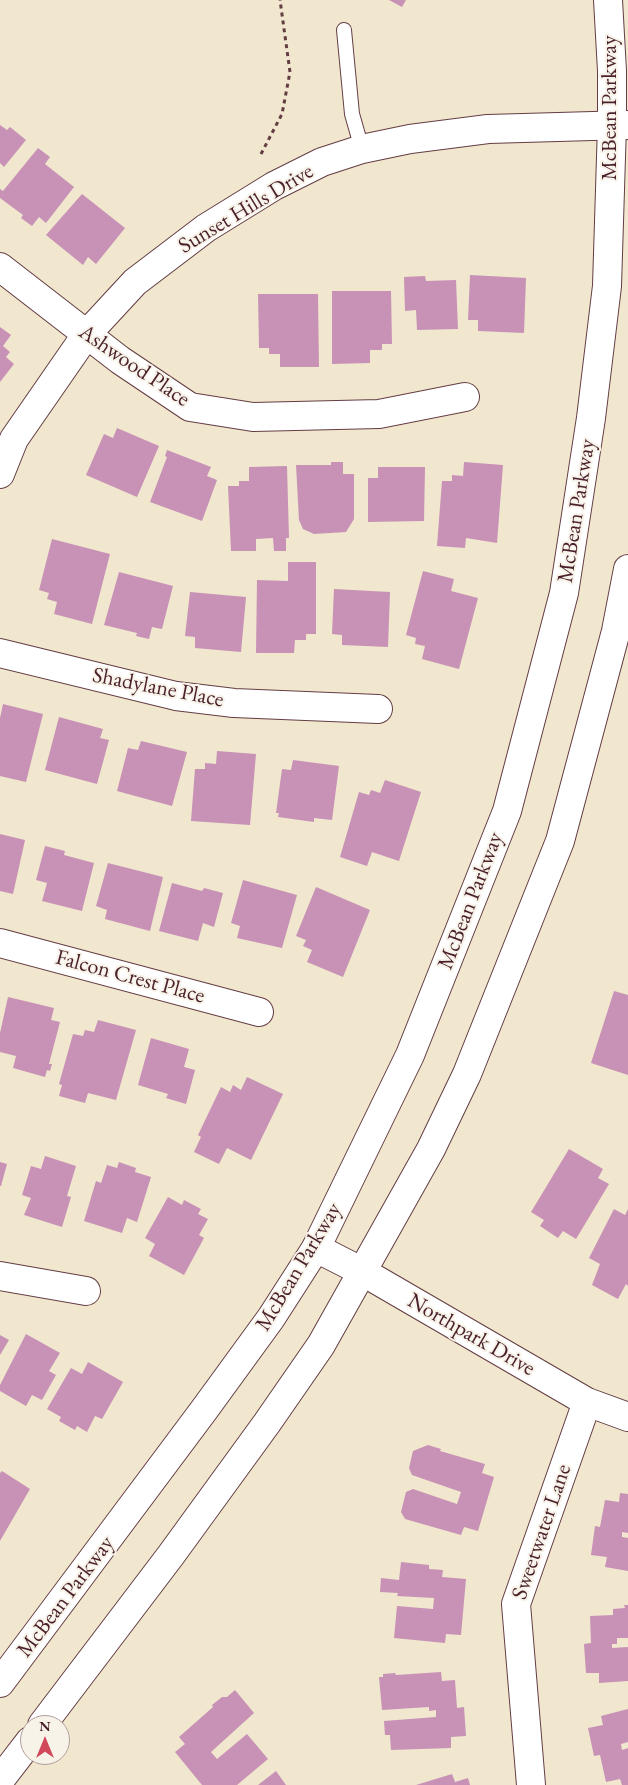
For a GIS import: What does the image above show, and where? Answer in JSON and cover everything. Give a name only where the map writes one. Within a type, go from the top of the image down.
[{"type":"main road","name":"McBean Parkway","points":[[0,1683],[271,1318],[316,1248],[410,1056],[503,819],[564,593],[592,418],[607,286],[620,125],[612,71],[608,0]]},
{"type":"main road","name":"Sunset Hills Drive","points":[[0,474],[14,439],[86,335],[135,282],[206,228],[274,186],[322,162],[410,139],[488,129],[620,125]]},
{"type":"main road","name":"Ashwood Place","points":[[0,267],[86,335],[190,407],[253,417],[379,414],[465,396]]},
{"type":"main road","points":[[49,1715],[267,1424],[321,1345],[430,1149],[467,1074],[560,841],[616,631],[628,569]]},
{"type":"main road","name":"Shadylane Place","points":[[0,653],[176,696],[234,703],[378,709]]},
{"type":"main road","name":"Falcon Crest Place","points":[[0,943],[259,1012]]},
{"type":"main road","name":"Northpark Drive","points":[[316,1248],[363,1272],[587,1402],[628,1418]]},
{"type":"main road","points":[[0,1276],[86,1291]]},
{"type":"main road","name":"Sweetwater Lane","points":[[531,1785],[516,1604],[587,1402]]},
{"type":"main road","points":[[0,1780],[20,1754]]},
{"type":"lane","points":[[344,30],[352,114],[362,150]]},
{"type":"path","points":[[262,154],[282,114],[290,72],[280,0]]},
{"type":"building","points":[[389,0],[406,0],[402,7]]},
{"type":"building","points":[[0,125],[7,130],[10,127],[26,140],[4,167],[0,163]]},
{"type":"building","points":[[38,148],[50,157],[45,164],[74,187],[46,223],[39,217],[32,226],[21,218],[23,215],[0,198],[0,189],[3,191]]},
{"type":"building","points":[[82,194],[125,228],[96,264],[88,257],[83,265],[46,235]]},
{"type":"building","points":[[470,275],[526,278],[524,333],[478,331],[478,320],[468,320]]},
{"type":"building","points":[[425,276],[426,281],[456,280],[458,329],[417,330],[416,310],[405,311],[404,277]]},
{"type":"building","points":[[332,291],[391,291],[392,344],[382,344],[382,350],[370,350],[370,363],[332,364]]},
{"type":"building","points":[[258,294],[318,294],[319,367],[280,367],[280,354],[269,354],[269,348],[259,348]]},
{"type":"building","points":[[0,327],[11,335],[3,346],[10,352],[6,357],[14,364],[0,382]]},
{"type":"building","points":[[117,428],[159,446],[137,497],[86,475],[104,434],[113,438]]},
{"type":"building","points":[[167,450],[211,467],[207,476],[217,480],[202,521],[150,502],[167,457],[165,456]]},
{"type":"building","points":[[331,462],[343,462],[343,474],[354,474],[354,519],[346,532],[314,534],[303,529],[299,520],[296,465],[331,465]]},
{"type":"building","points":[[464,462],[503,465],[497,543],[466,538],[465,548],[437,546],[442,481],[452,481],[452,475],[463,476]]},
{"type":"building","points":[[287,466],[289,538],[286,538],[286,551],[274,551],[273,538],[256,539],[256,551],[231,551],[228,486],[239,486],[239,481],[249,481],[249,467]]},
{"type":"building","points":[[378,467],[425,467],[424,521],[368,522],[368,478],[378,478]]},
{"type":"building","points":[[52,539],[110,554],[92,624],[54,614],[57,602],[47,599],[49,593],[39,590]]},
{"type":"building","points":[[288,562],[316,562],[316,634],[306,634],[306,640],[295,640],[294,653],[256,653],[257,580],[288,581]]},
{"type":"building","points":[[423,571],[454,579],[451,591],[478,598],[459,669],[422,659],[425,646],[415,644],[416,638],[406,635]]},
{"type":"building","points":[[119,572],[173,586],[162,629],[152,627],[149,639],[136,636],[137,633],[104,625]]},
{"type":"building","points":[[334,589],[390,592],[388,647],[342,645],[342,635],[332,634]]},
{"type":"building","points":[[190,592],[246,597],[241,652],[195,648],[195,637],[185,636]]},
{"type":"building","points":[[3,704],[43,714],[26,782],[0,776],[0,718]]},
{"type":"building","points":[[59,717],[103,729],[100,738],[109,740],[97,784],[45,770]]},
{"type":"building","points":[[141,741],[187,752],[172,806],[117,791],[128,748],[138,750]]},
{"type":"building","points":[[217,751],[256,754],[250,825],[191,821],[195,769],[205,769],[205,763],[216,764]]},
{"type":"building","points":[[293,760],[339,766],[332,820],[314,818],[314,822],[278,817],[279,813],[276,813],[282,769],[291,770]]},
{"type":"building","points":[[385,780],[421,792],[399,861],[372,852],[367,866],[340,857],[359,792],[369,795],[371,790],[380,793]]},
{"type":"building","points":[[0,834],[25,840],[13,894],[0,891]]},
{"type":"building","points":[[45,846],[65,851],[64,855],[94,863],[82,911],[42,901],[47,883],[36,880]]},
{"type":"building","points":[[108,863],[163,877],[150,931],[105,919],[107,910],[96,906]]},
{"type":"building","points":[[243,880],[297,895],[282,948],[237,938],[240,926],[231,923]]},
{"type":"building","points":[[172,883],[202,891],[204,888],[223,893],[214,927],[203,923],[198,941],[159,931]]},
{"type":"building","points":[[316,887],[370,910],[343,977],[307,962],[312,950],[303,946],[306,940],[296,936]]},
{"type":"building","points":[[614,991],[628,995],[628,1075],[591,1063]]},
{"type":"building","points":[[8,997],[54,1008],[51,1020],[60,1022],[49,1064],[52,1064],[50,1071],[47,1070],[45,1077],[13,1068],[16,1056],[0,1052],[0,1033]]},
{"type":"building","points":[[98,1020],[136,1030],[116,1100],[88,1093],[85,1103],[59,1096],[62,1085],[59,1084],[73,1034],[83,1036],[85,1030],[94,1032]]},
{"type":"building","points":[[151,1038],[189,1049],[184,1067],[195,1070],[186,1104],[166,1098],[168,1094],[138,1085]]},
{"type":"building","points":[[247,1077],[283,1094],[251,1160],[227,1148],[219,1164],[194,1152],[201,1137],[198,1135],[221,1087],[230,1092],[233,1085],[241,1090]]},
{"type":"building","points":[[569,1149],[603,1169],[598,1178],[609,1184],[576,1239],[563,1231],[558,1238],[540,1226],[544,1220],[531,1212]]},
{"type":"building","points":[[45,1156],[76,1166],[67,1196],[71,1197],[62,1227],[24,1215],[31,1198],[22,1195],[31,1166],[41,1169]]},
{"type":"building","points":[[0,1162],[7,1164],[1,1186],[0,1186]]},
{"type":"building","points":[[119,1162],[136,1168],[135,1172],[151,1177],[137,1222],[127,1218],[122,1233],[84,1221],[96,1181],[101,1183],[107,1165],[117,1168]]},
{"type":"building","points":[[168,1197],[182,1205],[184,1200],[201,1209],[198,1214],[208,1219],[199,1235],[204,1238],[184,1275],[149,1256],[155,1244],[145,1238]]},
{"type":"building","points":[[614,1209],[625,1215],[628,1209],[628,1286],[626,1284],[618,1299],[592,1285],[600,1264],[589,1258]]},
{"type":"building","points":[[26,1334],[60,1353],[49,1371],[56,1375],[42,1400],[32,1395],[26,1406],[0,1391],[0,1385]]},
{"type":"building","points":[[0,1335],[9,1340],[0,1355]]},
{"type":"building","points":[[88,1362],[123,1382],[102,1419],[95,1416],[87,1432],[77,1426],[75,1430],[59,1421],[61,1417],[47,1409],[71,1368],[82,1374]]},
{"type":"building","points":[[428,1445],[441,1449],[440,1451],[485,1464],[482,1473],[494,1477],[478,1531],[464,1527],[461,1535],[405,1519],[401,1512],[406,1492],[413,1489],[457,1504],[461,1492],[412,1475],[409,1468],[413,1451]]},
{"type":"building","points":[[2,1471],[30,1489],[0,1541],[0,1473]]},
{"type":"building","points":[[620,1493],[628,1494],[628,1533],[622,1532],[622,1537],[628,1538],[628,1571],[605,1567],[607,1557],[591,1555],[595,1526],[600,1527],[605,1500],[619,1502]]},
{"type":"building","points":[[401,1562],[429,1565],[429,1569],[443,1570],[442,1577],[466,1579],[461,1635],[446,1634],[445,1643],[394,1638],[397,1606],[433,1609],[434,1598],[397,1596],[398,1593],[380,1592],[381,1578],[399,1580]]},
{"type":"building","points":[[624,1605],[628,1605],[628,1638],[617,1638],[617,1644],[612,1644],[612,1648],[628,1647],[628,1681],[599,1683],[599,1673],[586,1673],[584,1644],[591,1643],[590,1616],[613,1615],[613,1609],[625,1608]]},
{"type":"building","points":[[441,1672],[442,1681],[455,1680],[457,1708],[464,1707],[466,1736],[451,1737],[451,1748],[391,1750],[390,1735],[385,1735],[384,1721],[436,1717],[436,1710],[429,1711],[429,1707],[382,1710],[379,1677],[383,1677],[383,1674],[395,1673],[396,1675]]},
{"type":"building","points":[[235,1690],[254,1713],[211,1752],[217,1759],[247,1734],[268,1759],[237,1785],[202,1785],[175,1752],[185,1744],[179,1737],[213,1707],[212,1705]]},
{"type":"building","points":[[628,1709],[628,1742],[621,1744],[622,1750],[628,1748],[628,1785],[622,1785],[620,1779],[606,1782],[600,1755],[594,1756],[588,1728],[603,1725],[601,1716]]},
{"type":"building","points":[[276,1771],[286,1785],[258,1785]]},
{"type":"building","points":[[452,1774],[455,1782],[468,1778],[470,1785],[416,1785]]}]
